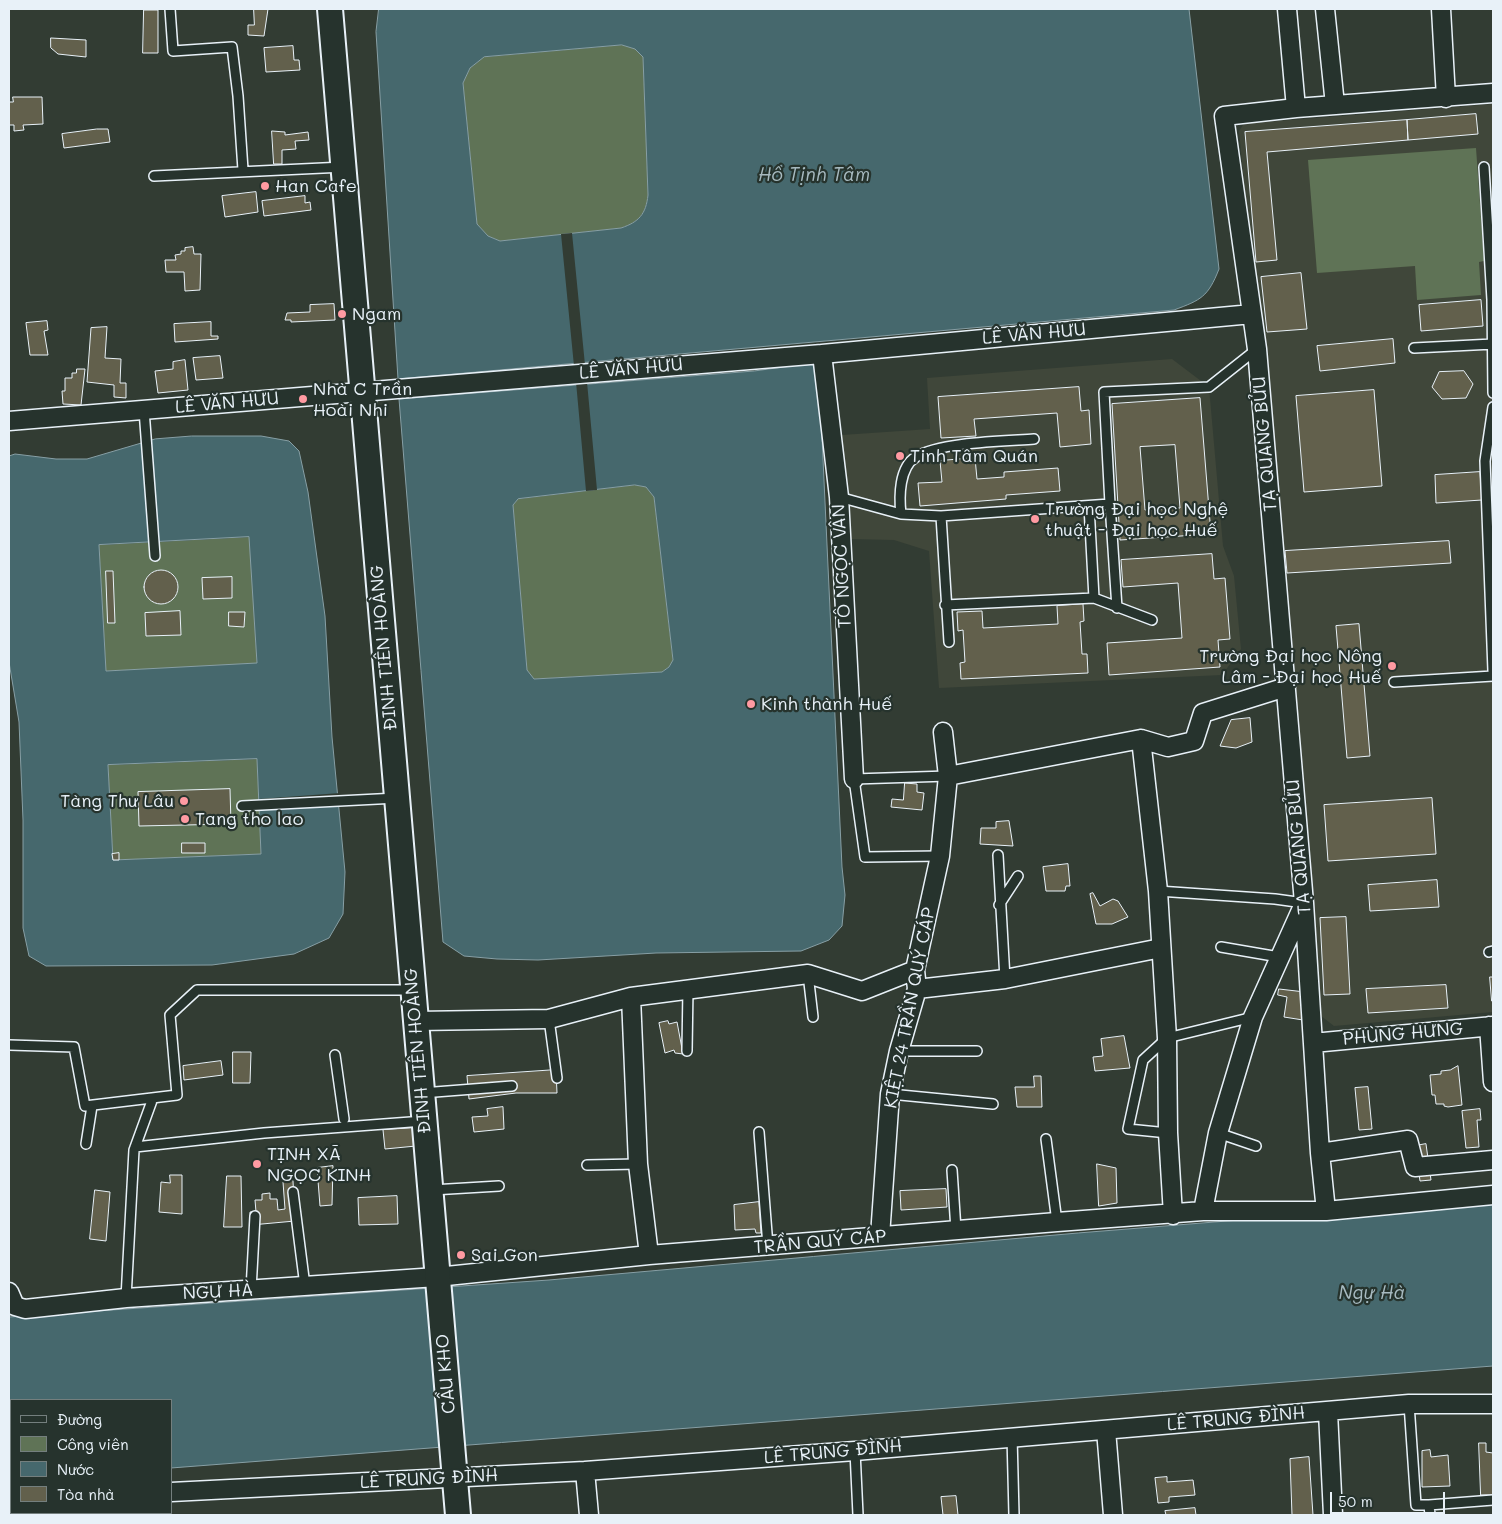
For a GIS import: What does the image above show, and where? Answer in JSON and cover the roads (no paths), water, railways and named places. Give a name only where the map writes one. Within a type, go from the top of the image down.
[{"type":"main road","name":"ĐINH TIÊN HOÀNG","points":[[330,9],[438,1282]]},
{"type":"main road","name":"CẦU KHO","points":[[438,1282],[453,1470]]},
{"type":"main road","points":[[453,1470],[458,1515]]},
{"type":"street","points":[[1287,9],[1296,108]]},
{"type":"street","points":[[1325,9],[1335,105]]},
{"type":"street","points":[[1441,9],[1446,98]]},
{"type":"street","name":"TẠ QUANG BỬU","points":[[1326,1211],[1320,1152],[1304,903],[1257,349],[1224,116],[1296,108],[1493,93]]},
{"type":"street","name":"LÊ VĂN HƯU","points":[[9,421],[822,354],[1252,314]]},
{"type":"street","name":"TÔ NGỌC VÂN","points":[[822,354],[839,497],[854,779]]},
{"type":"street","points":[[948,776],[1141,739],[1168,747],[1194,741],[1203,713],[1286,687]]},
{"type":"street","name":"KIỆT 24 TRẦN QUÝ CÁP","points":[[880,1236],[890,1094],[899,1050],[917,989],[915,970],[940,856],[948,776],[943,732]]},
{"type":"street","points":[[1141,739],[1158,891],[1167,1038],[1168,1133],[1173,1215]]},
{"type":"street","points":[[1203,1211],[1218,1133],[1253,1016],[1304,903]]},
{"type":"street","points":[[917,989],[1004,979],[1161,948]]},
{"type":"street","points":[[416,1021],[549,1019],[631,997],[688,988],[808,974],[862,991],[915,970]]},
{"type":"street","points":[[631,997],[638,1164],[649,1255]]},
{"type":"street","points":[[1491,1026],[1493,1082]]},
{"type":"street","name":"PHÙNG HƯNG","points":[[1313,1043],[1491,1026]]},
{"type":"street","points":[[1320,1152],[1408,1140],[1415,1168],[1493,1160]]},
{"type":"street","name":"TRẦN QUÝ CÁP","points":[[438,1282],[649,1255],[880,1236],[1173,1215],[1203,1211],[1326,1211],[1493,1196]]},
{"type":"street","name":"NGỰ HÀ","points":[[9,1292],[15,1306],[25,1309],[126,1298],[304,1286],[438,1282]]},
{"type":"street","name":"LÊ TRUNG ĐÌNH","points":[[172,1492],[453,1470],[585,1471],[855,1451],[1012,1436],[1106,1430],[1409,1404],[1493,1404]]},
{"type":"street","points":[[1328,1412],[1333,1515]]},
{"type":"street","points":[[1106,1430],[1113,1515]]},
{"type":"street","points":[[585,1471],[589,1515]]},
{"type":"lane","points":[[170,9],[173,51],[232,47],[238,96],[243,170]]},
{"type":"lane","points":[[154,176],[243,170],[344,167]]},
{"type":"lane","points":[[1484,167],[1492,300],[1493,393]]},
{"type":"lane","points":[[1414,348],[1492,344]]},
{"type":"lane","points":[[1116,608],[1104,392],[1208,387],[1257,349]]},
{"type":"lane","points":[[1493,407],[1485,461],[1491,533],[1493,671]]},
{"type":"lane","points":[[144,410],[155,556]]},
{"type":"lane","points":[[901,514],[899,494],[907,469],[915,457],[946,446],[1034,439]]},
{"type":"lane","points":[[839,497],[901,514],[942,516],[1110,504]]},
{"type":"lane","points":[[1088,506],[1094,598]]},
{"type":"lane","points":[[942,516],[945,604],[949,642]]},
{"type":"lane","points":[[945,604],[1094,598],[1116,608],[1152,620]]},
{"type":"lane","points":[[1394,682],[1493,676]]},
{"type":"lane","points":[[940,856],[865,857],[854,779],[948,776]]},
{"type":"lane","points":[[242,806],[397,798]]},
{"type":"lane","points":[[998,855],[1004,979]]},
{"type":"lane","points":[[999,905],[1018,876]]},
{"type":"lane","points":[[1158,891],[1275,899],[1304,903]]},
{"type":"lane","points":[[1221,947],[1279,957]]},
{"type":"lane","points":[[808,974],[813,1017]]},
{"type":"lane","points":[[687,1051],[688,988]]},
{"type":"lane","points":[[9,1046],[74,1047],[85,1106],[177,1095],[170,1015],[197,990],[413,990]]},
{"type":"lane","points":[[1168,1133],[1128,1129],[1144,1060],[1167,1038],[1253,1016]]},
{"type":"lane","points":[[549,1019],[557,1078]]},
{"type":"lane","points":[[899,1050],[977,1051]]},
{"type":"lane","points":[[335,1055],[344,1119]]},
{"type":"lane","points":[[422,1093],[512,1086]]},
{"type":"lane","points":[[890,1094],[993,1104]]},
{"type":"lane","points":[[126,1298],[135,1147],[153,1098]]},
{"type":"lane","points":[[86,1144],[92,1106]]},
{"type":"lane","points":[[135,1147],[264,1132],[424,1121]]},
{"type":"lane","points":[[759,1132],[768,1246]]},
{"type":"lane","points":[[1218,1133],[1256,1146]]},
{"type":"lane","points":[[1046,1139],[1057,1222]]},
{"type":"lane","points":[[587,1165],[638,1164]]},
{"type":"lane","points":[[952,1170],[956,1230]]},
{"type":"lane","points":[[430,1190],[499,1186]]},
{"type":"lane","points":[[293,1192],[304,1286]]},
{"type":"lane","points":[[251,1290],[255,1216]]},
{"type":"lane","points":[[1409,1404],[1416,1505],[1493,1500]]},
{"type":"lane","points":[[1012,1436],[1014,1515]]},
{"type":"lane","points":[[855,1451],[858,1515]]},
{"type":"lane","points":[[1429,1504],[1430,1515]]},
{"type":"water","name":"Hồ Tịnh Tâm","points":[[379,9],[1189,9],[1219,269],[1207,292],[1197,300],[1174,310],[398,379],[376,32]],"holes":[[[622,45],[635,49],[643,57],[648,195],[643,212],[637,220],[621,228],[500,241],[488,236],[477,224],[463,83],[470,68],[484,57]]]},
{"type":"water","points":[[815,363],[821,416],[842,867],[845,895],[842,926],[829,940],[801,951],[656,953],[538,960],[464,956],[443,942],[399,399],[754,371]],"holes":[[[635,485],[646,487],[654,497],[673,660],[669,667],[662,672],[534,679],[527,670],[513,505],[518,499]]]},
{"type":"water","points":[[192,436],[261,436],[289,441],[299,451],[308,492],[325,616],[332,737],[345,872],[343,914],[329,938],[294,954],[212,965],[46,966],[29,956],[23,928],[23,820],[19,722],[9,662],[9,456],[15,454],[56,459],[87,459],[155,439]],"holes":[[[249,537],[257,663],[106,671],[99,545]],[[257,759],[261,854],[113,860],[108,765]]]},
{"type":"water","name":"Ngự Hà","points":[[1493,1200],[1493,1366],[172,1468],[172,1399],[10,1399],[9,1480],[9,1317],[549,1280],[1078,1233]]},
{"type":"place","name":"Han Cafe","points":[[265,186]]},
{"type":"place","name":"Ngam","points":[[342,314]]},
{"type":"place","name":"Nhà C Trần Hoài Nhi","points":[[303,399]]},
{"type":"place","name":"Tinh Tâm Quán","points":[[900,456]]},
{"type":"place","name":"Trường Đại học Nghệ thuật - Đại học Huế","points":[[1035,519]]},
{"type":"place","name":"Trường Đại học Nông Lâm - Đại học Huế","points":[[1392,666]]},
{"type":"place","name":"Kinh thành Huế","points":[[751,704]]},
{"type":"place","name":"Tàng Thư Lâu","points":[[184,801]]},
{"type":"place","name":"Tang tho lao","points":[[185,819]]},
{"type":"place","name":"TỊNH XÃ NGỌC KINH","points":[[257,1164]]},
{"type":"place","name":"Sai Gon","points":[[461,1255]]}]
